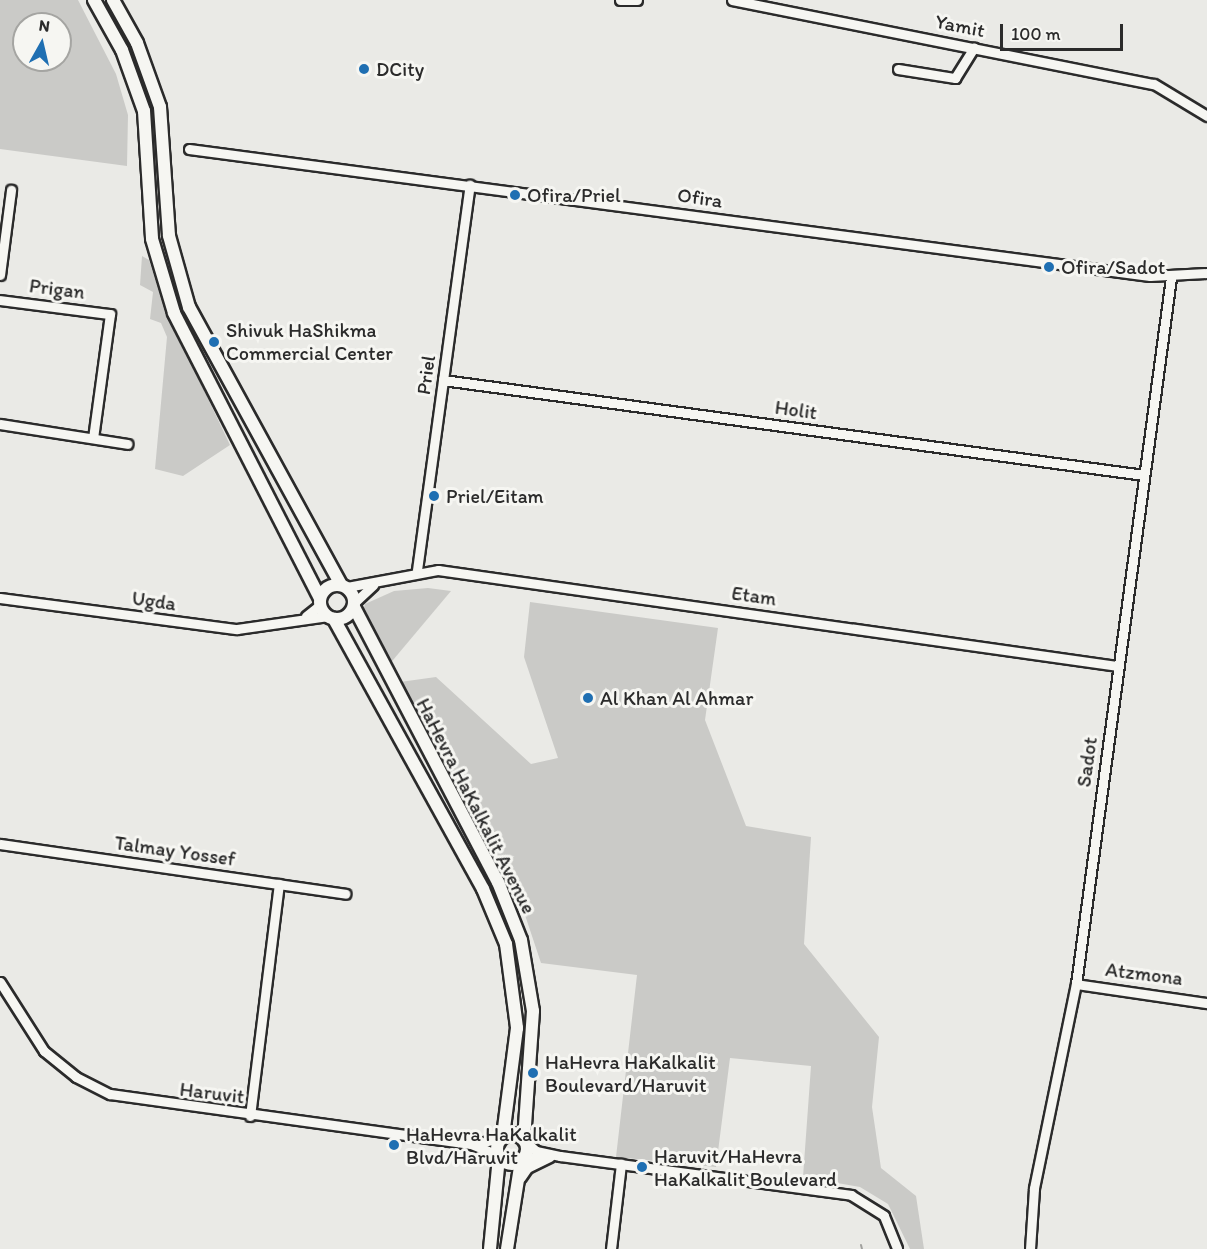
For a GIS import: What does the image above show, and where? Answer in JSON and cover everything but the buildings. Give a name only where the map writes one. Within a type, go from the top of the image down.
[{"type":"main road","points":[[94,0],[122,50],[144,111],[152,238],[174,313],[320,602]]},
{"type":"main road","points":[[113,0],[137,43],[160,107],[169,236],[189,307],[344,586],[330,586],[320,602]]},
{"type":"main road","name":"HaHevra HaKalkalit Avenue","points":[[344,586],[498,882],[521,940],[534,1020],[525,1141]]},
{"type":"main road","name":"HaHevra HaKalkalit Avenue","points":[[320,602],[331,617],[483,889],[506,944],[517,1028],[501,1137]]},
{"type":"main road","points":[[331,617],[354,605]]},
{"type":"main road","points":[[490,1249],[501,1137],[517,1134],[525,1141],[523,1160],[515,1189],[507,1249]]},
{"type":"main road","points":[[515,1189],[527,1167],[555,1156]]},
{"type":"main road","points":[[499,1157],[507,1163],[523,1160]]},
{"type":"street","points":[[620,0],[637,0]]},
{"type":"street","name":"Yamit","points":[[732,0],[1154,84],[1207,116]]},
{"type":"street","points":[[898,69],[956,78],[974,47]]},
{"type":"street","name":"Ofira","points":[[189,149],[1172,278],[1207,273]]},
{"type":"street","name":"Priel","points":[[417,570],[470,185]]},
{"type":"street","points":[[0,275],[10,190]]},
{"type":"street","name":"Sadot","points":[[1030,1249],[1035,1188],[1076,984],[1172,278]]},
{"type":"street","name":"Prigan","points":[[0,300],[110,314],[93,438]]},
{"type":"street","name":"Holit","points":[[443,380],[1144,475]]},
{"type":"street","points":[[0,424],[128,444]]},
{"type":"street","name":"Etam","points":[[344,586],[417,570],[1118,666]]},
{"type":"street","name":"Etam","points":[[354,605],[385,578]]},
{"type":"street","name":"Ugda","points":[[0,598],[237,629],[331,617]]},
{"type":"street","name":"Ugda","points":[[302,619],[320,602]]},
{"type":"street","name":"Talmay Yossef","points":[[0,844],[345,894]]},
{"type":"street","points":[[250,1116],[279,884]]},
{"type":"street","name":"Haruvit","points":[[0,982],[44,1051],[92,1086],[128,1100],[471,1144],[499,1157]]},
{"type":"street","name":"Atzmona","points":[[1076,984],[1207,1003]]},
{"type":"street","name":"Haruvit","points":[[471,1144],[501,1137]]},
{"type":"street","points":[[525,1141],[536,1151],[555,1156],[851,1195],[884,1216],[897,1249]]},
{"type":"street","points":[[523,1160],[555,1156]]},
{"type":"street","points":[[611,1249],[621,1164]]},
{"type":"shaded area","points":[[0,0],[78,0],[116,74],[128,115],[127,166],[0,149]]},
{"type":"shaded area","points":[[142,256],[149,260],[164,306],[230,445],[183,476],[155,469],[167,337],[161,323],[150,319],[153,292],[140,285]]},
{"type":"shaded area","points":[[428,588],[451,591],[388,666],[363,611],[365,604],[394,591]]},
{"type":"shaded area","points":[[530,602],[718,628],[705,720],[746,826],[811,837],[804,944],[879,1037],[872,1107],[881,1168],[916,1196],[924,1249],[910,1249],[888,1204],[860,1187],[803,1177],[811,1066],[730,1058],[716,1167],[616,1157],[637,975],[541,963],[520,900],[400,682],[436,677],[531,764],[558,758],[524,657]]},
{"type":"waterway","points":[[861,1245],[862,1249]]},
{"type":"place","name":"DCity","points":[[364,69]]},
{"type":"place","name":"Ofira/Priel","points":[[515,195]]},
{"type":"place","name":"Ofira/Sadot","points":[[1049,267]]},
{"type":"place","name":"Shivuk HaShikma Commercial Center","points":[[214,342]]},
{"type":"place","name":"Priel/Eitam","points":[[434,496]]},
{"type":"place","name":"Al Khan Al Ahmar","points":[[588,698]]},
{"type":"place","name":"HaHevra HaKalkalit Boulevard/Haruvit","points":[[533,1073]]},
{"type":"place","name":"HaHevra HaKalkalit Blvd/Haruvit","points":[[394,1145]]},
{"type":"place","name":"Haruvit/HaHevra HaKalkalit Boulevard","points":[[642,1167]]}]
